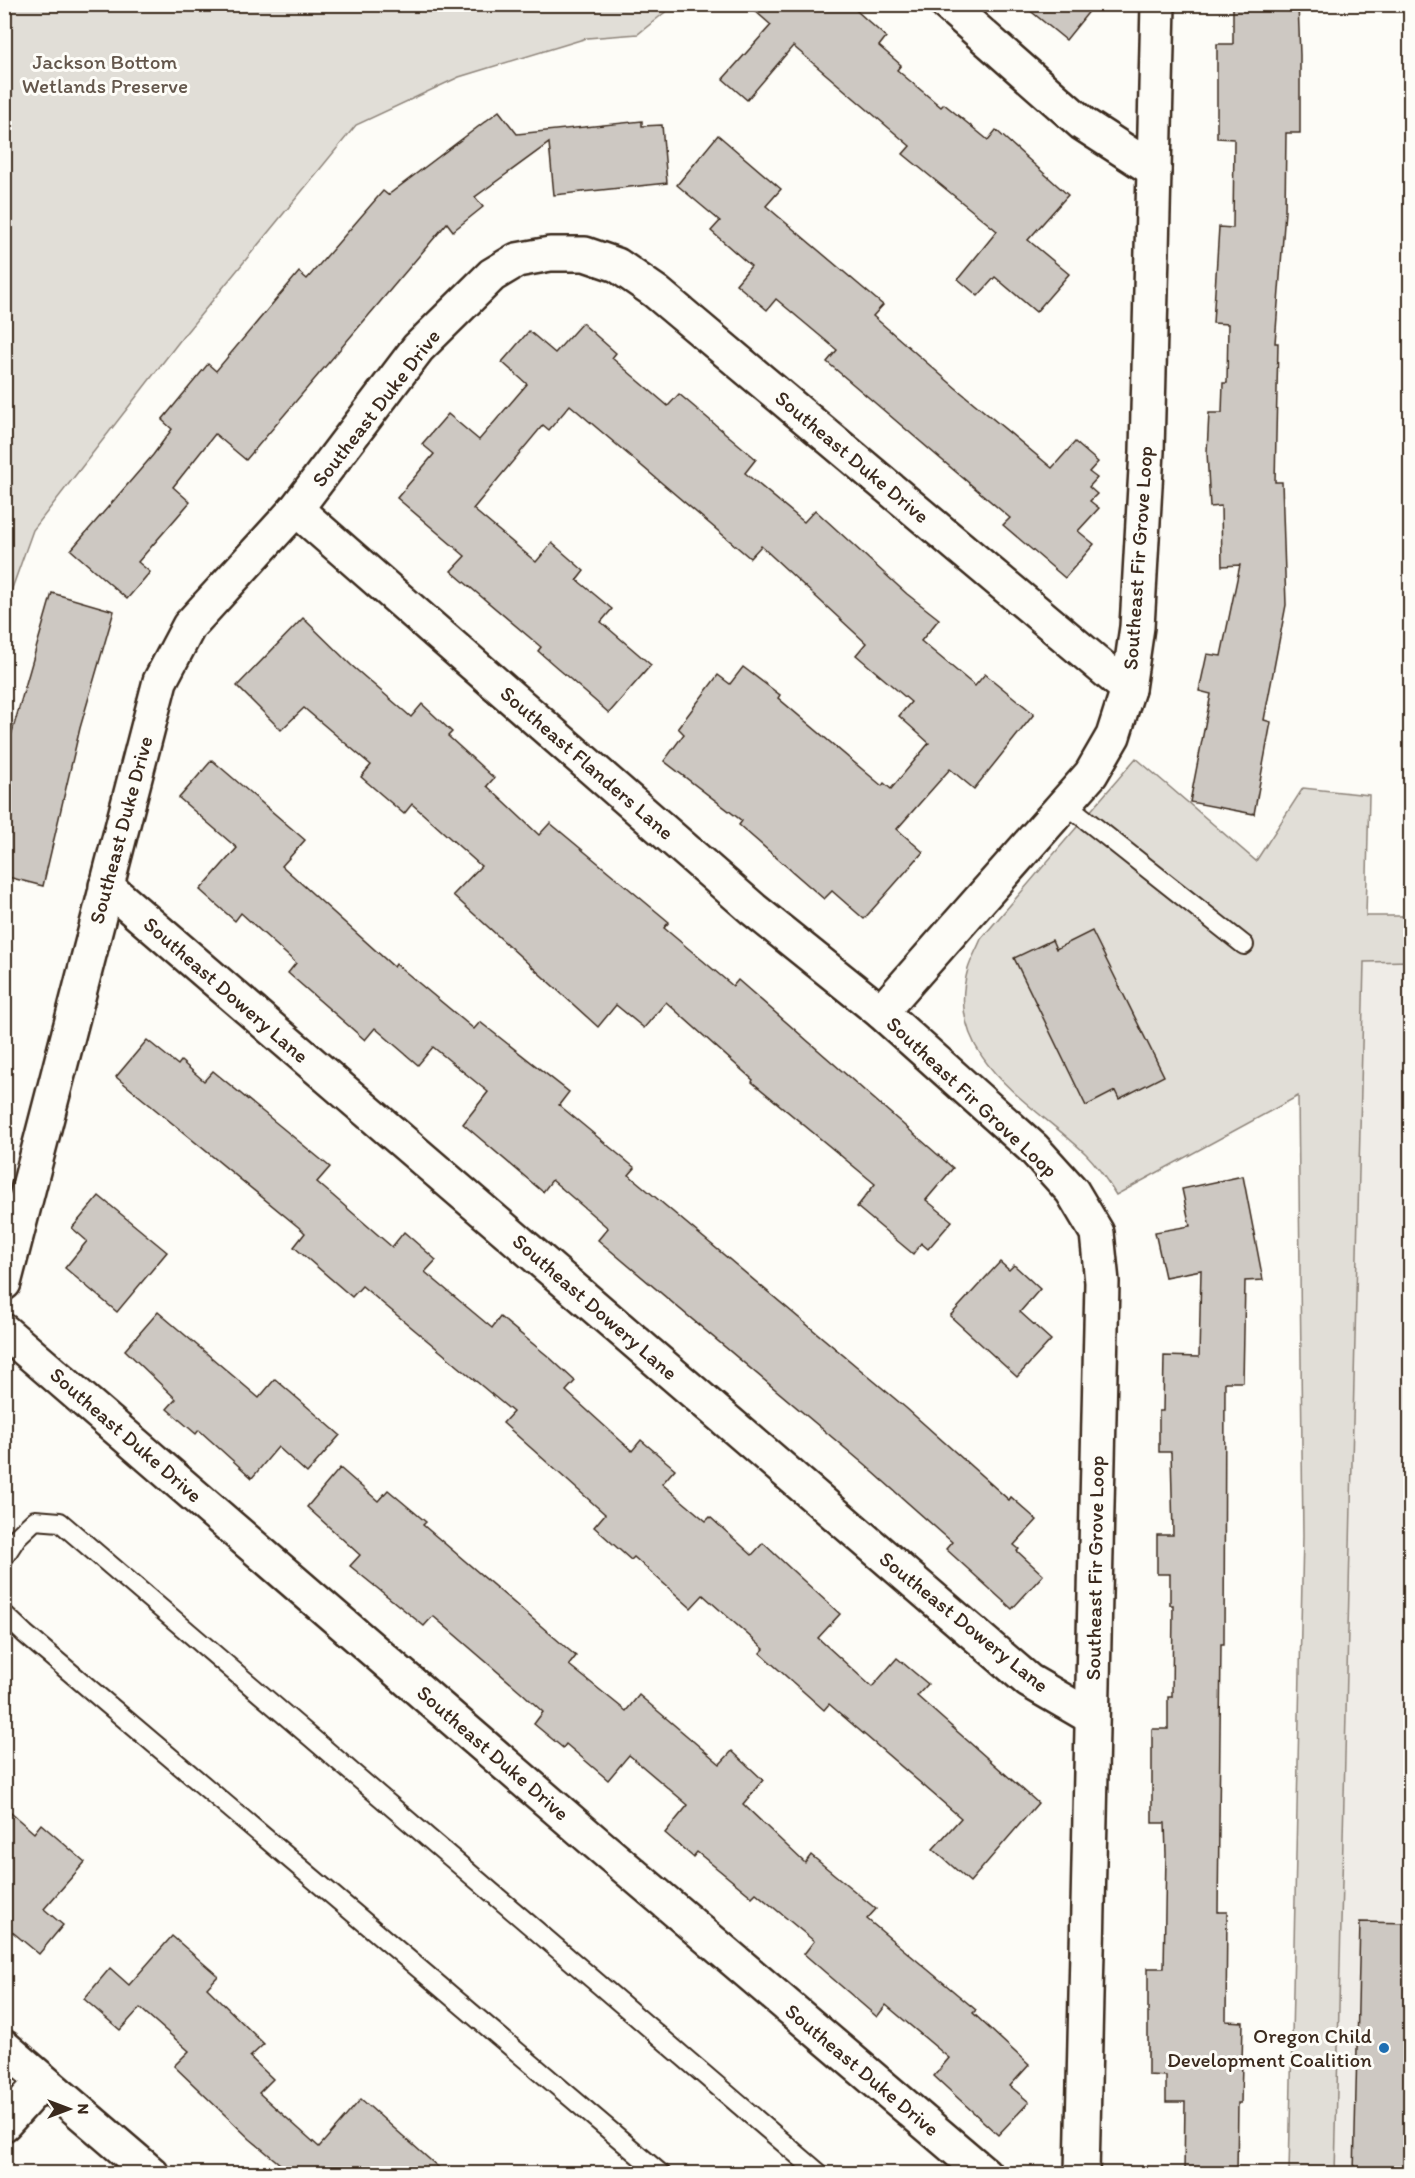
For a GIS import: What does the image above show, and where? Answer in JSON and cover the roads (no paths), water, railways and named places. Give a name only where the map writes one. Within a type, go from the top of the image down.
[{"type":"street","points":[[948,4],[1083,124],[1154,170]]},
{"type":"street","name":"Southeast Fir Grove Loop","points":[[1082,2174],[1102,1282],[1097,1233],[1072,1191],[1035,1149],[881,1012],[1091,774],[1113,736],[1128,689],[1137,627],[1146,463],[1158,4]]},
{"type":"street","name":"Southeast Duke Drive","points":[[4,1283],[160,681],[189,626],[296,509],[418,348],[492,275],[518,260],[550,254],[585,254],[617,265],[656,292],[1128,689]]},
{"type":"street","name":"Southeast Flanders Lane","points":[[296,509],[753,909],[881,1012]]},
{"type":"street","name":"Southeast Dowery Lane","points":[[106,886],[1029,1681],[1091,1718]]},
{"type":"street","name":"Southeast Duke Drive","points":[[4,1330],[594,1841],[984,2174]]},
{"type":"street","points":[[4,2047],[152,2174]]},
{"type":"street","points":[[4,2124],[43,2080]]},
{"type":"lane","points":[[1066,804],[1244,945]]},
{"type":"lane","points":[[4,1557],[17,1537],[35,1520],[60,1522],[820,2174]]},
{"type":"lane","points":[[4,1614],[661,2174]]},
{"type":"place","name":"Oregon Child Development Coalition","points":[[1384,2048]]},
{"type":"park label","name":"Jackson Bottom Wetlands Preserve","points":[[105,74]]}]
